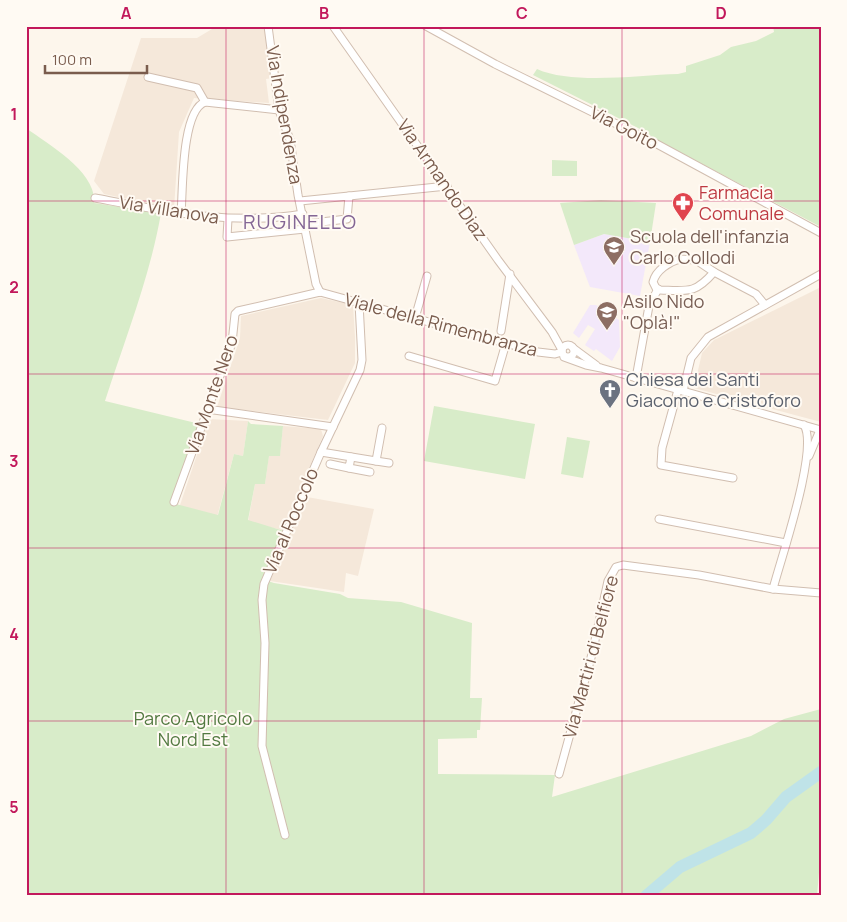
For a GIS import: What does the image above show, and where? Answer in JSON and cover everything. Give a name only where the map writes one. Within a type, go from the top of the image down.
[{"type":"street","name":"Via Indipendenza","points":[[268,26],[279,110],[290,140],[316,284],[320,292]]},
{"type":"street","name":"Via Armando Diaz","points":[[333,26],[498,260],[552,332],[563,353],[586,366],[601,368],[820,430]]},
{"type":"street","name":"Via Goito","points":[[426,26],[502,68],[655,143],[820,233]]},
{"type":"street","points":[[148,77],[197,88],[205,102]]},
{"type":"street","points":[[181,214],[188,131],[197,108],[205,102],[279,110]]},
{"type":"street","points":[[300,201],[447,186]]},
{"type":"street","points":[[228,219],[228,237],[347,219],[349,196]]},
{"type":"street","name":"Via Villanova","points":[[95,198],[181,214],[228,219],[303,214]]},
{"type":"street","points":[[658,290],[653,284],[654,276],[675,261],[696,260],[714,272],[756,294],[765,305]]},
{"type":"street","points":[[658,290],[695,290],[702,286],[714,272]]},
{"type":"street","points":[[501,331],[510,274]]},
{"type":"street","points":[[733,478],[662,465],[662,448],[692,358],[702,342],[723,326],[821,274]]},
{"type":"street","points":[[414,318],[427,276]]},
{"type":"street","points":[[636,378],[649,306],[658,290]]},
{"type":"street","name":"Viale della Rimembranza","points":[[320,292],[506,343],[552,354],[563,353]]},
{"type":"street","name":"Via Monte Nero","points":[[174,502],[232,343],[235,314],[238,311],[320,292]]},
{"type":"street","name":"Via al Roccolo","points":[[285,835],[262,746],[265,643],[262,600],[265,578],[320,452],[354,383],[362,360],[359,303]]},
{"type":"street","name":"Via Armando Diaz","points":[[552,332],[601,368]]},
{"type":"street","points":[[409,356],[495,381],[506,343]]},
{"type":"street","points":[[565,346],[572,347],[573,356],[563,353],[565,346]]},
{"type":"street","points":[[208,410],[333,427]]},
{"type":"street","points":[[804,425],[809,433],[808,459]]},
{"type":"street","points":[[376,461],[382,428]]},
{"type":"street","points":[[773,589],[808,459],[820,430]]},
{"type":"street","points":[[320,452],[389,463]]},
{"type":"street","points":[[349,468],[351,457]]},
{"type":"street","points":[[330,464],[370,472]]},
{"type":"street","points":[[659,519],[786,543]]},
{"type":"street","name":"Via Martiri di Belfiore","points":[[560,774],[592,654],[608,581],[616,567],[623,565],[685,572],[773,589],[821,593]]},
{"type":"shaded area","points":[[217,26],[265,26],[272,78],[266,79],[269,103],[194,98],[179,132],[174,209],[104,194],[94,181],[141,38],[197,38]]},
{"type":"shaded area","name":"Scuola dell'infanzia Carlo Collodi","points":[[604,234],[650,242],[640,296],[590,287],[574,245]]},
{"type":"shaded area","points":[[821,287],[821,422],[694,388],[702,353],[714,340]]},
{"type":"shaded area","points":[[321,298],[353,305],[355,337],[355,363],[328,420],[217,407],[240,338],[241,316]]},
{"type":"shaded area","name":"Asilo Nido \"Oplà!\"","points":[[590,305],[596,305],[619,320],[620,347],[612,361],[596,349],[594,351],[585,345],[595,329],[588,325],[579,338],[573,333]]},
{"type":"shaded area","points":[[209,419],[248,421],[243,456],[234,454],[217,517],[179,508]]},
{"type":"shaded area","points":[[283,426],[321,429],[323,436],[282,530],[248,522],[255,484],[265,484],[269,455],[280,455]]},
{"type":"shaded area","points":[[307,497],[374,509],[358,576],[346,573],[344,592],[270,581]]},
{"type":"green space","points":[[773,26],[821,26],[821,227],[655,139],[640,129],[533,75],[537,69],[568,77],[587,78],[678,74],[686,72],[686,66],[720,55],[731,47],[756,41],[774,32]]},
{"type":"green space","name":"Parco Agricolo Nord Est","points":[[26,128],[70,160],[80,170],[93,192],[94,203],[161,213],[144,284],[105,401],[200,424],[176,504],[218,515],[234,454],[243,456],[248,421],[251,424],[283,426],[280,456],[269,456],[265,484],[255,484],[248,520],[284,531],[265,580],[340,594],[348,598],[401,602],[472,623],[470,698],[482,698],[480,730],[477,730],[477,738],[438,739],[438,774],[555,775],[552,797],[751,736],[784,719],[821,709],[821,849],[817,896],[26,896]]},
{"type":"green space","points":[[552,160],[577,161],[577,176],[552,176]]},
{"type":"green space","points":[[601,200],[656,203],[650,242],[604,234],[574,245],[560,203]]},
{"type":"green space","points":[[434,406],[535,424],[525,479],[424,461]]},
{"type":"green space","points":[[567,437],[590,441],[583,478],[561,474]]},
{"type":"waterway","points":[[646,896],[680,867],[751,833],[766,820],[786,797],[821,772]]},
{"type":"place","name":"Farmacia Comunale","points":[[683,222]]},
{"type":"place","name":"Scuola dell'infanzia Carlo Collodi","points":[[614,266]]},
{"type":"place","name":"Asilo Nido \"Oplà!\"","points":[[607,331]]},
{"type":"place","name":"Chiesa dei Santi Giacomo e Cristoforo","points":[[610,409]]},
{"type":"district","name":"RUGINELLO","points":[[300,222]]}]
